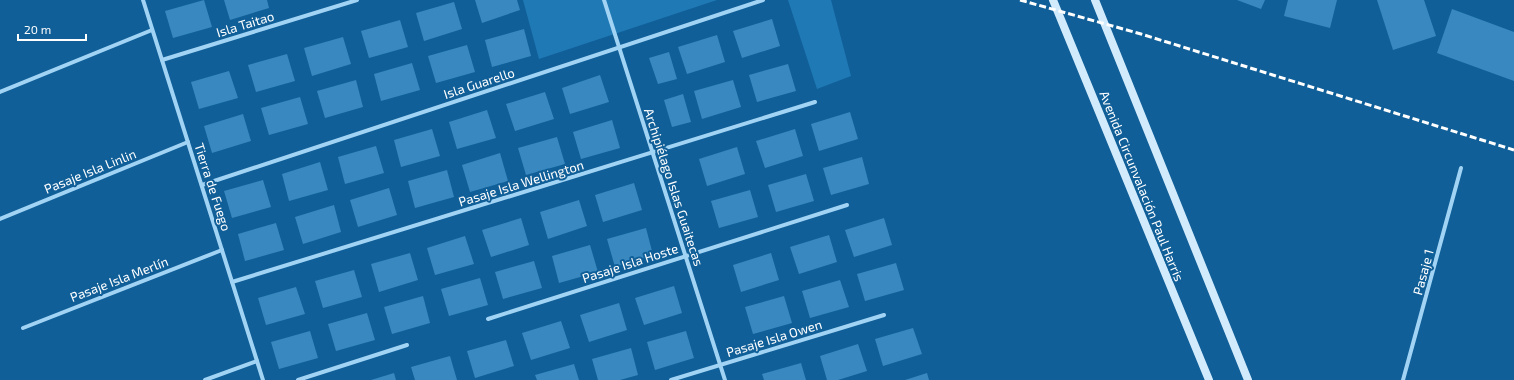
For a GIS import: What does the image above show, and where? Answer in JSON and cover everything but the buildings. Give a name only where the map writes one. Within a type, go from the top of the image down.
[{"type":"main road","name":"Avenida Circunvalación Paul Harris","points":[[1053,0],[1209,380]]},
{"type":"main road","name":"Avenida Circunvalación Paul Harris","points":[[1095,0],[1248,380]]},
{"type":"street","name":"Tierra de Fuego","points":[[143,0],[263,380]]},
{"type":"street","name":"Isla Taitao","points":[[162,60],[357,0]]},
{"type":"street","name":"Archipiélago Islas Guaitecas","points":[[604,0],[725,380]]},
{"type":"street","name":"Isla Guarello","points":[[202,185],[763,0]]},
{"type":"street","points":[[0,92],[152,30]]},
{"type":"street","name":"Pasaje Isla Wellington","points":[[232,282],[815,102]]},
{"type":"street","name":"Pasaje Isla Linlin","points":[[0,219],[188,142]]},
{"type":"street","name":"Pasaje 1","points":[[1403,380],[1461,168]]},
{"type":"street","name":"Pasaje Isla Hoste","points":[[488,319],[847,205]]},
{"type":"street","name":"Pasaje Isla Merlín","points":[[23,328],[222,250]]},
{"type":"street","name":"Pasaje Isla Owen","points":[[671,380],[884,315]]},
{"type":"street","points":[[298,380],[407,346]]},
{"type":"street","points":[[205,380],[257,361]]},
{"type":"shaded area","points":[[523,0],[717,0],[539,59]]},
{"type":"shaded area","points":[[788,0],[831,0],[851,76],[817,89]]},
{"type":"railway","points":[[1020,0],[1141,34],[1514,150]]}]
